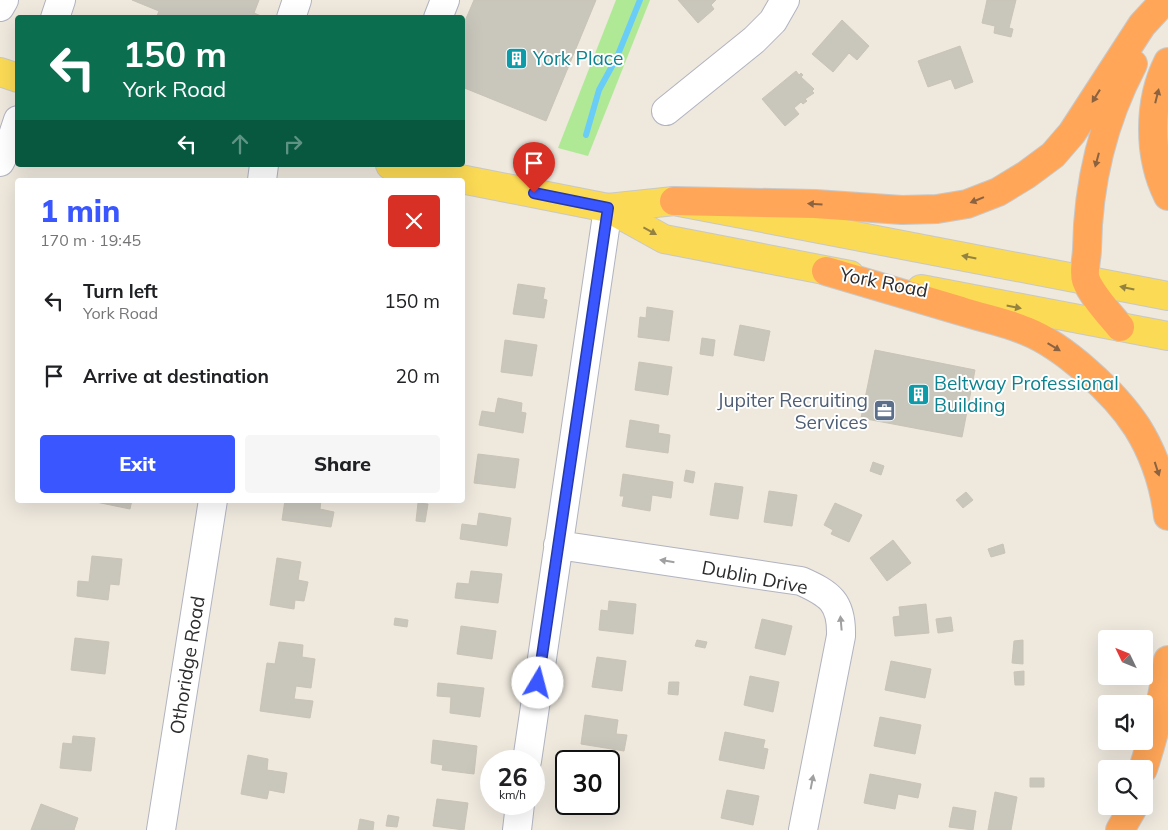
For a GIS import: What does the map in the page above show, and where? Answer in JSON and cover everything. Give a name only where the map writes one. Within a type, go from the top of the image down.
[{"type":"highway","points":[[674,201],[815,204],[902,210],[937,209],[967,204],[998,192],[1026,175],[1053,155],[1072,133],[1142,24],[1165,0]]},
{"type":"highway","points":[[1120,327],[1098,300],[1086,279],[1087,214],[1094,171],[1106,127],[1129,71],[1150,30],[1168,5]]},
{"type":"highway","points":[[1168,62],[1163,72],[1155,104],[1153,132],[1156,160],[1168,196]]},
{"type":"highway","points":[[826,271],[1027,331],[1064,353],[1088,372],[1112,396],[1137,427],[1155,463],[1166,499],[1168,516]]},
{"type":"highway","points":[[1146,760],[1164,694],[1168,660]]},
{"type":"highway","points":[[1153,776],[1168,751]]},
{"type":"main road","points":[[0,72],[15,77]]},
{"type":"main road","name":"York Road","points":[[409,167],[462,178]]},
{"type":"main road","name":"York Road","points":[[465,179],[608,208],[664,238],[1168,336]]},
{"type":"main road","name":"York Road","points":[[608,208],[674,201],[1168,296]]},
{"type":"street","points":[[0,7],[4,0]]},
{"type":"street","points":[[56,15],[62,0]]},
{"type":"street","points":[[292,15],[297,0]]},
{"type":"street","points":[[439,15],[445,0]]},
{"type":"street","points":[[666,111],[754,40],[773,21],[785,0]]},
{"type":"street","points":[[0,123],[15,103]]},
{"type":"street","points":[[0,162],[15,129]]},
{"type":"street","points":[[529,750],[608,208]]},
{"type":"street","name":"Othoridge Road","points":[[161,830],[213,503]]},
{"type":"street","name":"Dublin Drive","points":[[558,545],[801,581],[827,595],[836,606],[842,618],[841,636],[803,830]]},
{"type":"street","points":[[517,830],[519,815]]},
{"type":"green space","points":[[616,0],[650,0],[588,156],[558,148]]},
{"type":"building","points":[[132,0],[259,0],[254,13],[259,15],[157,15],[159,11]]},
{"type":"building","name":"York Place","points":[[474,0],[596,0],[546,121],[465,88],[465,21]]},
{"type":"building","points":[[678,0],[716,0],[711,5],[714,9],[698,23]]},
{"type":"building","points":[[987,0],[1016,0],[1009,28],[1013,29],[1011,37],[994,33],[995,26],[982,23]]},
{"type":"building","points":[[842,20],[869,46],[857,60],[849,53],[833,72],[812,54]]},
{"type":"building","points":[[960,46],[973,82],[955,89],[951,79],[928,87],[918,61]]},
{"type":"building","points":[[796,71],[799,75],[801,73],[803,75],[801,77],[814,89],[812,91],[814,93],[805,99],[807,101],[803,104],[801,102],[794,108],[799,114],[785,126],[762,99]]},
{"type":"building","points":[[518,284],[545,288],[543,299],[547,300],[544,318],[513,314]]},
{"type":"building","points":[[647,307],[673,311],[669,341],[638,337],[640,317],[646,318]]},
{"type":"building","points":[[740,325],[770,331],[764,361],[734,355]]},
{"type":"building","points":[[702,338],[715,340],[713,356],[700,354]]},
{"type":"building","points":[[505,340],[537,345],[532,376],[501,372]]},
{"type":"building","name":"Beltway Professional Building","points":[[875,350],[975,370],[962,437],[861,418]]},
{"type":"building","points":[[639,362],[672,367],[668,395],[635,390]]},
{"type":"building","points":[[498,398],[522,403],[521,412],[526,413],[523,433],[479,425],[482,411],[495,413]]},
{"type":"building","points":[[630,420],[659,425],[658,433],[670,435],[668,453],[626,447]]},
{"type":"building","points":[[478,454],[519,459],[515,488],[474,483]]},
{"type":"building","points":[[873,462],[884,466],[881,475],[870,471]]},
{"type":"building","points":[[686,470],[695,472],[693,483],[684,481]]},
{"type":"building","points":[[623,474],[673,482],[671,498],[652,495],[650,511],[622,506],[624,496],[620,496]]},
{"type":"building","points":[[715,483],[743,487],[738,519],[710,515]]},
{"type":"building","points":[[769,491],[797,495],[792,526],[764,522]]},
{"type":"building","points":[[966,492],[973,500],[963,508],[956,500]]},
{"type":"building","points":[[101,503],[131,503],[130,509]]},
{"type":"building","points":[[285,503],[321,503],[320,509],[334,512],[331,527],[282,520]]},
{"type":"building","points":[[418,503],[428,504],[425,522],[416,521]]},
{"type":"building","points":[[835,503],[862,515],[849,542],[831,534],[833,530],[824,525]]},
{"type":"building","points":[[479,513],[511,518],[507,546],[460,539],[462,524],[477,526]]},
{"type":"building","points":[[893,540],[911,563],[887,581],[870,558]]},
{"type":"building","points":[[1003,544],[1005,553],[991,557],[988,549]]},
{"type":"building","points":[[92,556],[122,559],[119,585],[110,584],[108,600],[77,596],[78,581],[89,582]]},
{"type":"building","points":[[277,558],[301,562],[298,580],[308,582],[304,601],[295,600],[294,609],[270,605]]},
{"type":"building","points":[[471,571],[502,574],[498,603],[455,598],[457,583],[469,584]]},
{"type":"building","points":[[609,601],[636,604],[633,634],[599,630],[601,610],[608,611]]},
{"type":"building","points":[[926,604],[929,633],[895,636],[893,617],[900,616],[899,607]]},
{"type":"building","points":[[951,617],[953,631],[938,633],[936,619]]},
{"type":"building","points":[[395,618],[408,620],[407,627],[394,625]]},
{"type":"building","points":[[762,619],[792,626],[785,655],[755,648]]},
{"type":"building","points":[[461,626],[496,631],[492,659],[457,654]]},
{"type":"building","points":[[75,638],[109,642],[105,674],[71,670]]},
{"type":"building","points":[[697,640],[707,642],[705,648],[695,646]]},
{"type":"building","points":[[1023,640],[1023,664],[1012,663],[1014,641]]},
{"type":"building","points":[[279,642],[303,645],[302,657],[315,659],[311,688],[296,686],[294,699],[313,701],[310,718],[260,711],[267,663],[275,664]]},
{"type":"building","points":[[597,657],[626,661],[622,691],[592,687]]},
{"type":"building","points":[[891,661],[931,669],[925,698],[885,690]]},
{"type":"building","points":[[1024,671],[1024,685],[1015,685],[1014,672]]},
{"type":"building","points":[[750,676],[779,682],[773,712],[744,705]]},
{"type":"building","points":[[669,682],[679,682],[678,695],[668,694]]},
{"type":"building","points":[[438,683],[484,688],[480,717],[450,713],[451,697],[437,696]]},
{"type":"building","points":[[585,715],[618,720],[616,734],[627,735],[624,751],[581,744]]},
{"type":"building","points":[[880,717],[921,725],[915,754],[874,746]]},
{"type":"building","points":[[725,732],[765,740],[763,748],[768,749],[764,769],[719,760]]},
{"type":"building","points":[[73,736],[95,738],[91,771],[60,768],[63,743],[72,744]]},
{"type":"building","points":[[433,740],[477,746],[474,774],[442,770],[443,765],[431,763]]},
{"type":"building","points":[[248,755],[268,759],[267,770],[287,773],[284,793],[269,790],[267,799],[241,794]]},
{"type":"building","points":[[870,774],[921,784],[918,798],[898,794],[895,809],[864,803]]},
{"type":"building","points":[[1030,778],[1044,778],[1044,787],[1030,787]]},
{"type":"building","points":[[727,790],[759,796],[753,825],[721,818]]},
{"type":"building","points":[[995,792],[1017,797],[1011,830],[988,830]]},
{"type":"building","points":[[437,799],[468,803],[464,830],[433,826]]},
{"type":"building","points":[[41,804],[78,818],[74,830],[31,830]]},
{"type":"building","points":[[953,807],[976,811],[973,830],[949,827]]},
{"type":"building","points":[[388,815],[399,817],[397,827],[386,826]]},
{"type":"building","points":[[360,819],[374,822],[373,830],[358,830]]},
{"type":"waterway","points":[[586,135],[599,90],[617,57],[640,0]]},
{"type":"place","name":"York Place","points":[[517,58]]},
{"type":"place","name":"Beltway Professional Building","points":[[918,394]]},
{"type":"place","name":"Jupiter Recruiting Services","points":[[884,411]]},
{"type":"route","points":[[534,193],[608,208],[538,683]]}]
